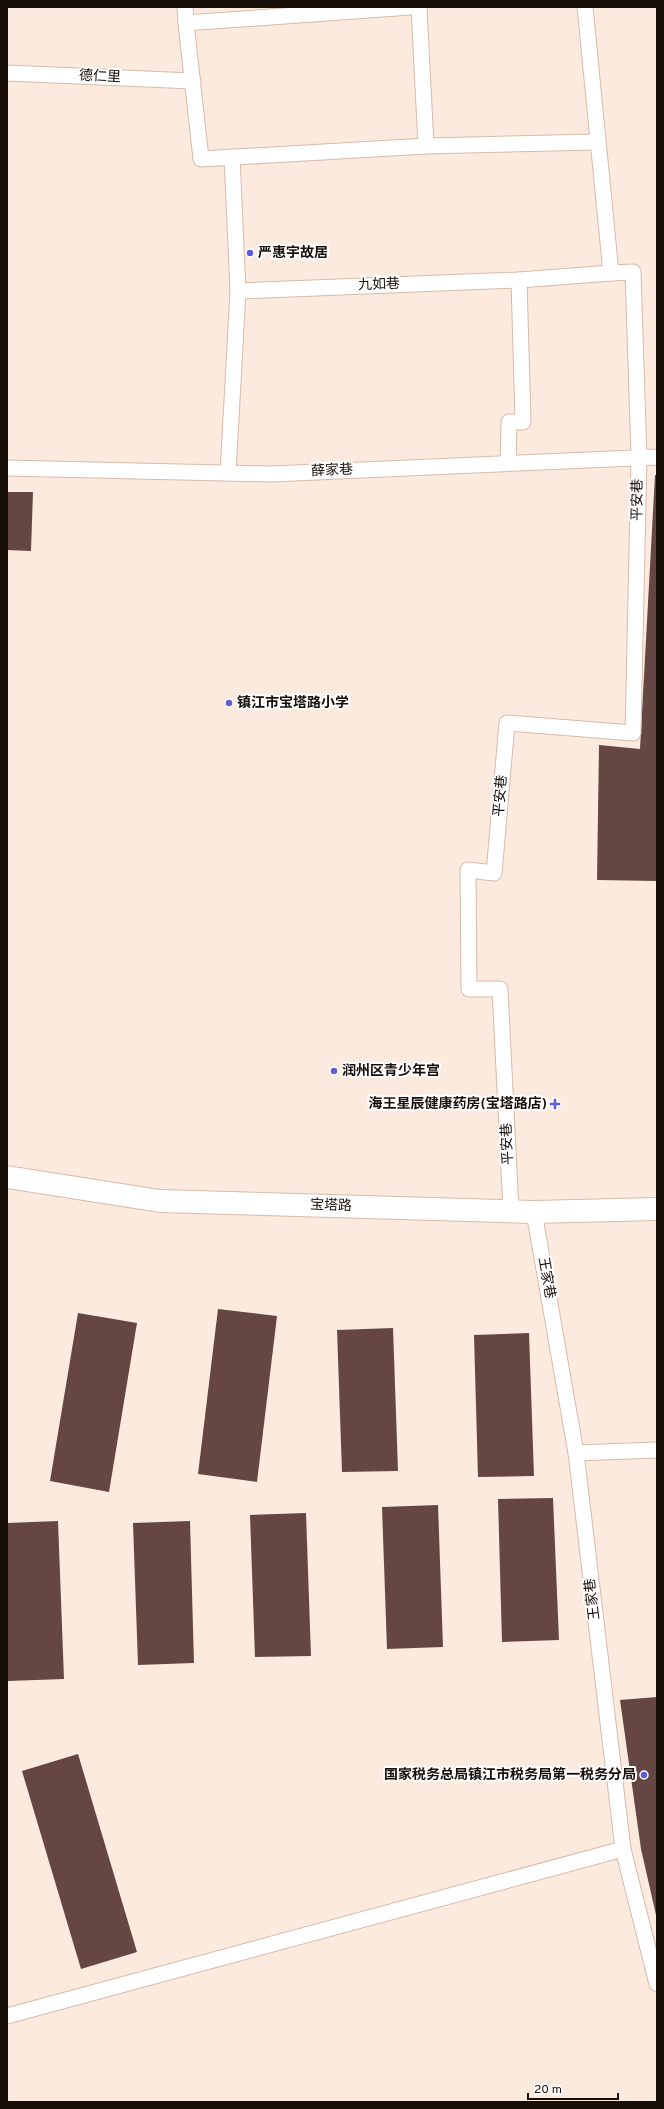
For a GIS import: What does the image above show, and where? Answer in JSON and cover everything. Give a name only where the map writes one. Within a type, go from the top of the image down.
[{"type":"main road","name":"宝塔路","points":[[7,1177],[160,1201],[534,1212],[657,1209]]},
{"type":"lane","points":[[185,7],[201,158],[426,146],[597,142]]},
{"type":"lane","points":[[186,23],[310,10],[410,7]]},
{"type":"lane","points":[[419,7],[426,146]]},
{"type":"lane","points":[[585,7],[611,273]]},
{"type":"lane","name":"德仁里","points":[[7,72],[193,81]]},
{"type":"lane","points":[[228,473],[238,291],[232,157]]},
{"type":"lane","name":"九如巷","points":[[238,291],[519,280],[633,272],[639,457]]},
{"type":"lane","points":[[508,463],[509,422],[523,422],[519,280]]},
{"type":"lane","name":"平安巷","points":[[511,1211],[500,989],[469,988],[468,870],[494,873],[507,723],[633,733],[639,457]]},
{"type":"lane","name":"薛家巷","points":[[7,468],[271,474],[657,457]]},
{"type":"lane","name":"王家巷","points":[[534,1212],[576,1453],[623,1849],[657,1984]]},
{"type":"lane","points":[[576,1453],[657,1450]]},
{"type":"lane","points":[[7,2016],[623,1849]]},
{"type":"building","points":[[655,475],[657,475],[657,881],[597,880],[599,745],[640,749]]},
{"type":"building","points":[[7,492],[33,492],[31,551],[7,550]]},
{"type":"building","points":[[218,1309],[277,1316],[257,1482],[198,1474]]},
{"type":"building","points":[[78,1313],[137,1323],[109,1492],[50,1481]]},
{"type":"building","points":[[393,1328],[398,1471],[342,1472],[337,1330]]},
{"type":"building","points":[[529,1333],[534,1476],[478,1477],[474,1335]]},
{"type":"building","points":[[553,1498],[559,1640],[502,1642],[498,1499]]},
{"type":"building","points":[[438,1505],[443,1647],[387,1649],[382,1507]]},
{"type":"building","points":[[306,1513],[311,1656],[255,1657],[250,1515]]},
{"type":"building","points":[[58,1521],[64,1679],[8,1681],[7,1523]]},
{"type":"building","points":[[190,1521],[194,1663],[138,1665],[133,1523]]},
{"type":"building","name":"国家税务总局镇江市税务局第一税务分局","points":[[657,1697],[656,1915],[641,1849],[620,1700]]},
{"type":"building","points":[[78,1754],[137,1952],[81,1969],[22,1771]]},
{"type":"place","name":"严惠宇故居","points":[[250,253]]},
{"type":"place","name":"镇江市宝塔路小学","points":[[229,703]]},
{"type":"place","name":"润州区青少年宫","points":[[334,1071]]},
{"type":"place","name":"海王星辰健康药房(宝塔路店)","points":[[555,1104]]},
{"type":"place","name":"国家税务总局镇江市税务局第一税务分局","points":[[644,1775]]}]
